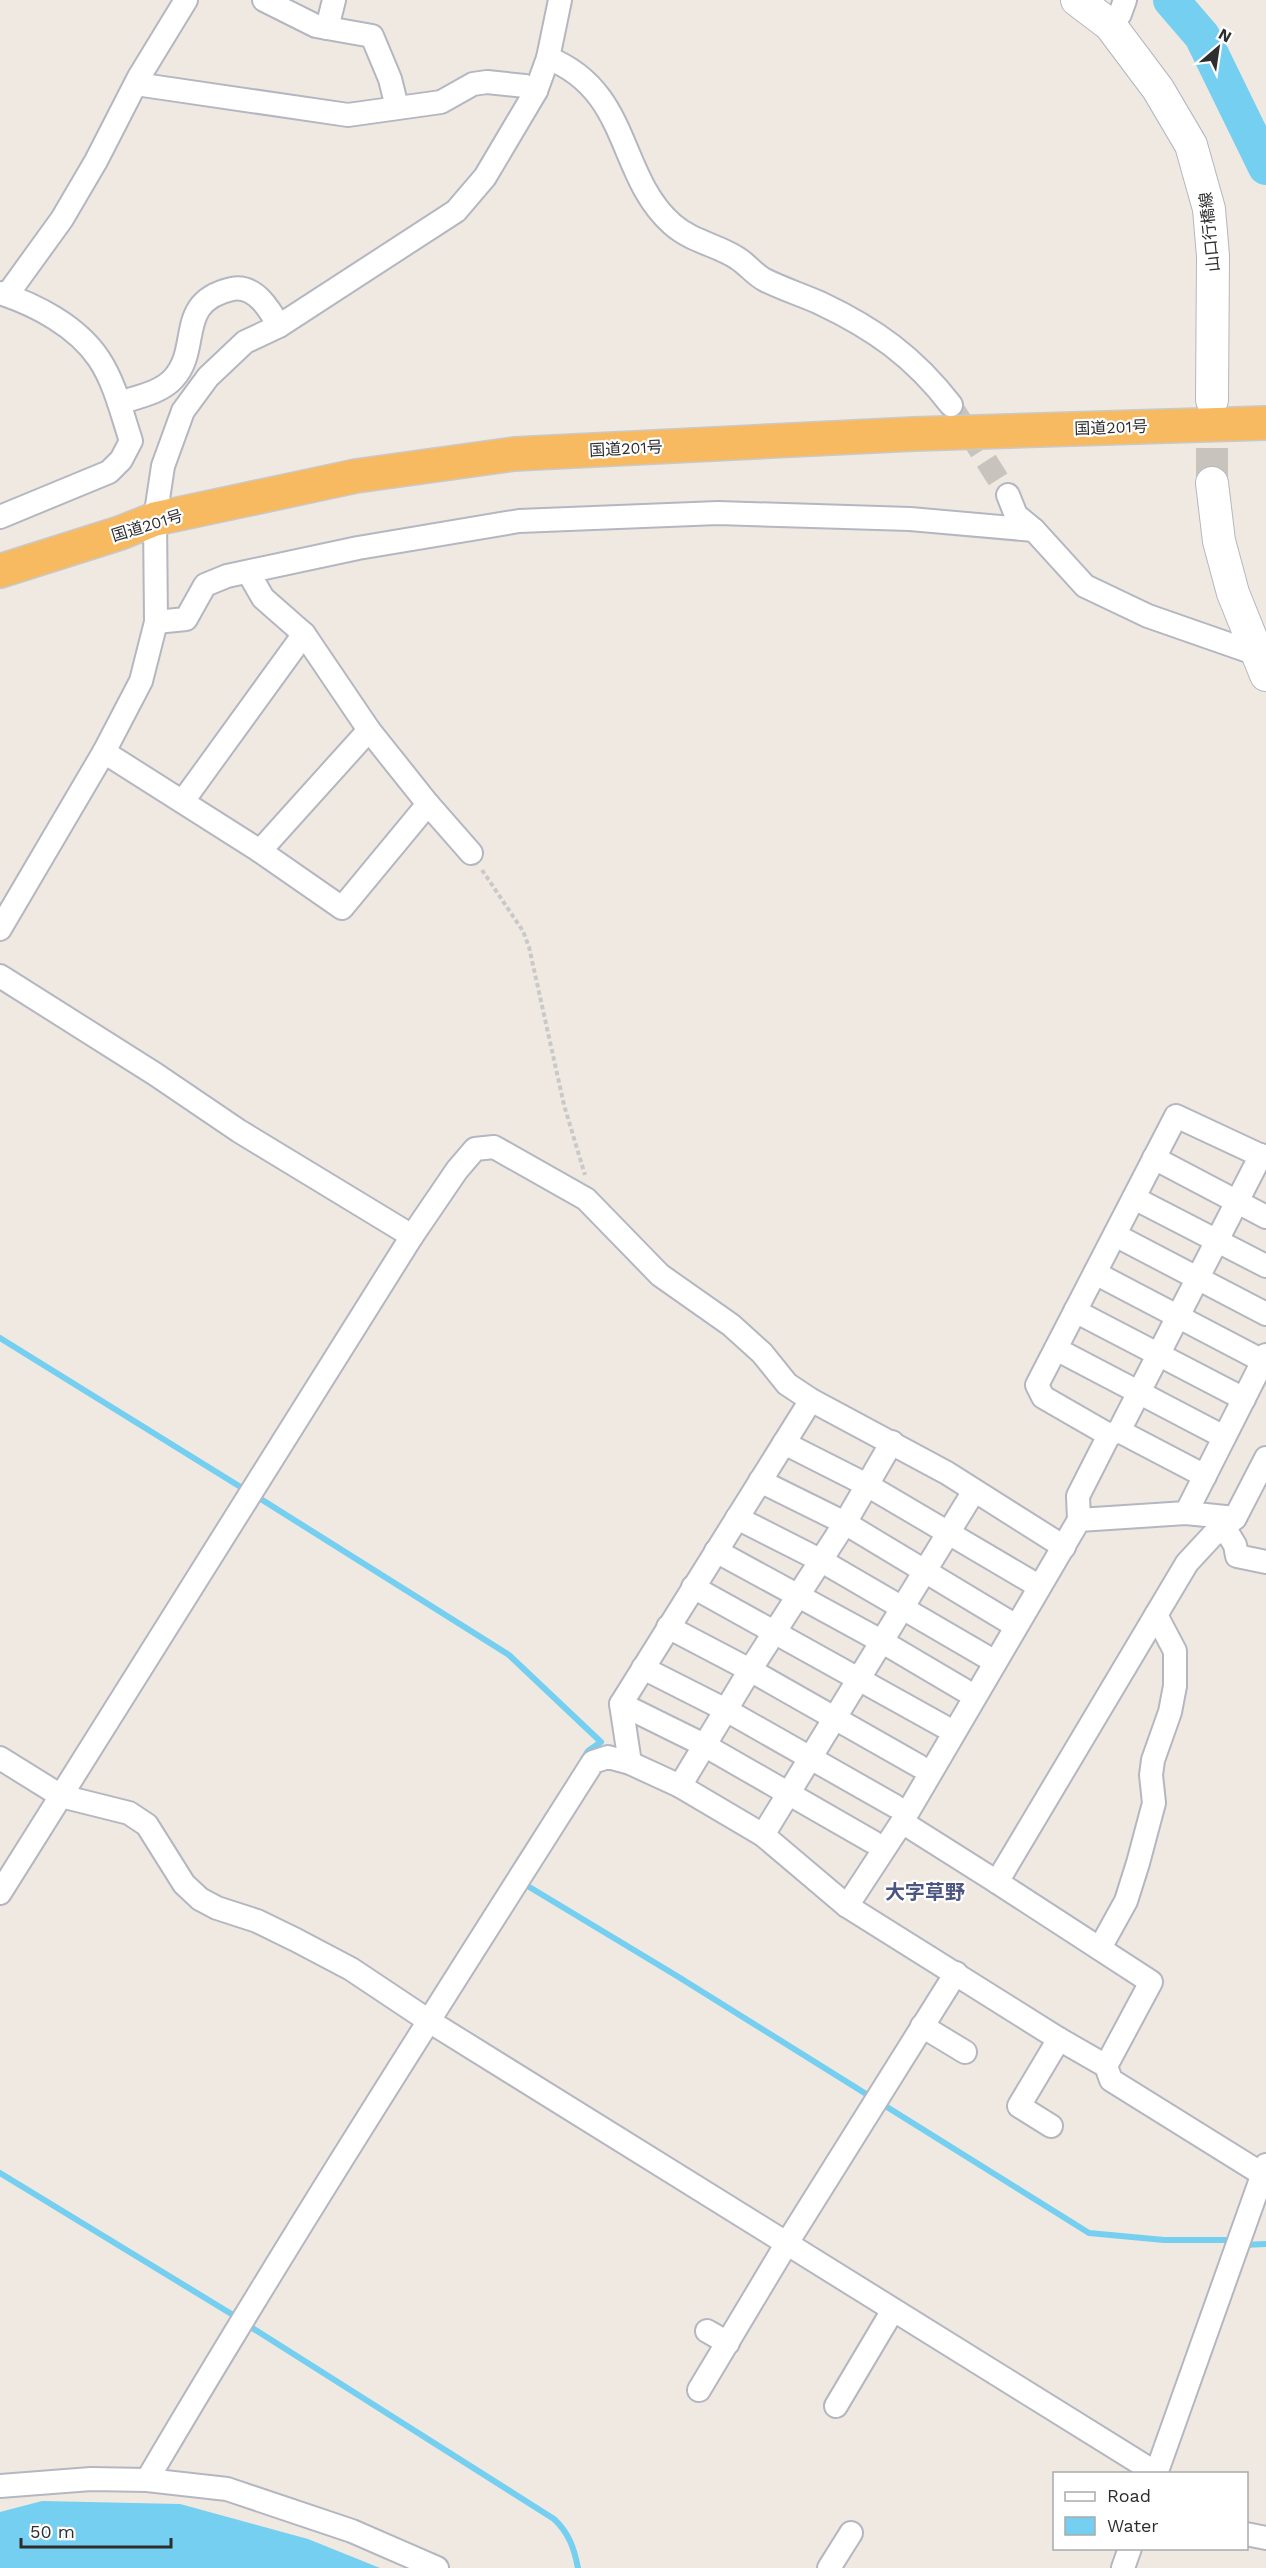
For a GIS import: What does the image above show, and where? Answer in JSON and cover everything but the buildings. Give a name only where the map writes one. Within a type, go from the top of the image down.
[{"type":"highway","name":"国道201号","points":[[0,571],[120,533],[155,519],[356,476],[514,454],[914,434],[1257,423]]},
{"type":"main road","name":"山口行橋線","points":[[1077,0],[1118,13],[1191,145],[1209,209],[1213,256],[1212,400]]},
{"type":"main road","points":[[1212,483],[1222,552],[1233,593],[1262,665]]},
{"type":"street","points":[[0,517],[109,472],[121,460],[131,441],[119,403],[99,359],[62,323],[3,294],[62,219],[96,161],[136,84],[186,0]]},
{"type":"street","points":[[264,0],[316,26],[372,36],[397,107]]},
{"type":"street","points":[[327,28],[334,0]]},
{"type":"street","points":[[0,929],[104,752],[141,681],[156,622],[155,519],[163,466],[183,411],[208,377],[245,342],[279,326],[456,211],[485,177],[536,91],[548,58],[560,0]]},
{"type":"street","points":[[548,58],[565,65],[583,79],[603,101],[617,124],[658,212],[676,228],[706,245],[735,256],[763,279],[819,303],[891,342],[931,379],[951,405]]},
{"type":"street","points":[[136,84],[275,103],[335,115],[441,102],[473,84],[487,82],[525,86],[536,91]]},
{"type":"street","points":[[119,403],[161,388],[174,378],[184,360],[189,330],[199,307],[215,293],[236,288],[252,294],[264,301],[279,326]]},
{"type":"street","points":[[1008,495],[1016,515],[1034,530],[1085,586],[1262,665]]},
{"type":"street","points":[[156,622],[186,619],[205,585],[226,576],[358,548],[519,521],[718,513],[910,519],[1034,530]]},
{"type":"street","points":[[248,572],[263,598],[304,634],[369,730],[471,854]]},
{"type":"street","points":[[183,801],[304,634]]},
{"type":"street","points":[[260,851],[369,730]]},
{"type":"street","points":[[104,752],[260,851],[342,908],[428,804]]},
{"type":"street","points":[[0,976],[155,1074],[239,1131],[412,1236]]},
{"type":"street","points":[[855,1872],[873,1842],[899,1814],[919,1766],[1030,1581],[1079,1520],[1078,1496],[1114,1433],[1138,1392],[1237,1202],[1263,1157],[1176,1116],[1037,1385],[1043,1397],[1114,1433],[1205,1476]]},
{"type":"street","points":[[0,1893],[412,1236],[457,1170],[475,1149],[494,1147],[586,1199],[660,1275],[731,1325],[762,1353],[788,1384],[811,1400],[892,1442],[974,1491],[1056,1549]]},
{"type":"street","points":[[1154,1158],[1266,1217]]},
{"type":"street","points":[[1134,1198],[1266,1266]]},
{"type":"street","points":[[1115,1235],[1266,1314]]},
{"type":"street","points":[[1095,1273],[1178,1317],[1264,1358],[1186,1513]]},
{"type":"street","points":[[1076,1311],[1244,1399]]},
{"type":"street","points":[[1056,1349],[1224,1437]]},
{"type":"street","points":[[630,1763],[621,1704],[811,1400]]},
{"type":"street","points":[[680,1786],[750,1670],[845,1523],[892,1442]]},
{"type":"street","points":[[784,1443],[867,1485],[1030,1581]]},
{"type":"street","points":[[997,1882],[1187,1563],[1229,1522],[1264,1467]]},
{"type":"street","points":[[760,1481],[845,1523],[1006,1620]]},
{"type":"street","points":[[763,1835],[974,1491]]},
{"type":"street","points":[[1079,1520],[1186,1513],[1229,1522]]},
{"type":"street","points":[[737,1518],[903,1606],[985,1656]]},
{"type":"street","points":[[1229,1522],[1237,1556],[1266,1562]]},
{"type":"street","points":[[847,1906],[1056,1549]]},
{"type":"street","points":[[716,1551],[881,1641],[964,1690]]},
{"type":"street","points":[[693,1587],[776,1631],[943,1726]]},
{"type":"street","points":[[1100,1948],[1126,1901],[1148,1829],[1154,1803],[1151,1775],[1153,1760],[1170,1712],[1175,1686],[1175,1651],[1156,1614]]},
{"type":"street","points":[[668,1627],[835,1717],[919,1766]]},
{"type":"street","points":[[643,1668],[726,1710],[810,1757],[1151,1982],[1106,2066]]},
{"type":"street","points":[[621,1704],[704,1745],[873,1842]]},
{"type":"street","points":[[147,2480],[213,2369],[429,2021],[593,1762],[608,1757],[630,1763],[680,1786],[763,1835],[847,1906],[1106,2066],[1111,2080],[1264,2169],[1156,2472]]},
{"type":"street","points":[[0,1758],[61,1796],[129,1814],[147,1825],[184,1884],[200,1899],[216,1908],[257,1921],[351,1969],[429,2021],[1154,2472]]},
{"type":"street","points":[[699,2390],[787,2243],[956,1973]]},
{"type":"street","points":[[922,2026],[965,2052]]},
{"type":"street","points":[[1051,2126],[1019,2106],[1059,2039]]},
{"type":"street","points":[[836,2406],[893,2310]]},
{"type":"street","points":[[707,2331],[728,2343]]},
{"type":"street","points":[[0,2486],[91,2479],[147,2480],[227,2489],[352,2531],[437,2568]]},
{"type":"street","points":[[829,2568],[851,2533]]},
{"type":"street","points":[[1248,2534],[1266,2538]]},
{"type":"street","points":[[1123,2568],[1129,2550]]},
{"type":"path","points":[[471,854],[523,931],[529,948],[564,1105],[586,1180],[586,1199]]},
{"type":"water","points":[[42,2501],[180,2504],[308,2539],[380,2568],[0,2568],[0,2512]]},
{"type":"waterway","points":[[1171,0],[1202,36],[1266,167]]},
{"type":"waterway","points":[[0,1338],[247,1491]]},
{"type":"waterway","points":[[256,1496],[509,1655],[601,1742],[588,1751],[583,1759]]},
{"type":"waterway","points":[[521,1882],[677,1976],[1089,2233],[1164,2240],[1233,2240]]},
{"type":"waterway","points":[[0,2173],[238,2318]]},
{"type":"waterway","points":[[1243,2245],[1266,2244]]},
{"type":"waterway","points":[[246,2324],[554,2519],[570,2541],[578,2568]]},
{"type":"tunnel","points":[[1212,400],[1212,483]]},
{"type":"tunnel","points":[[951,405],[1008,495]]},
{"type":"district","name":"大字草野","points":[[925,1892]]}]
